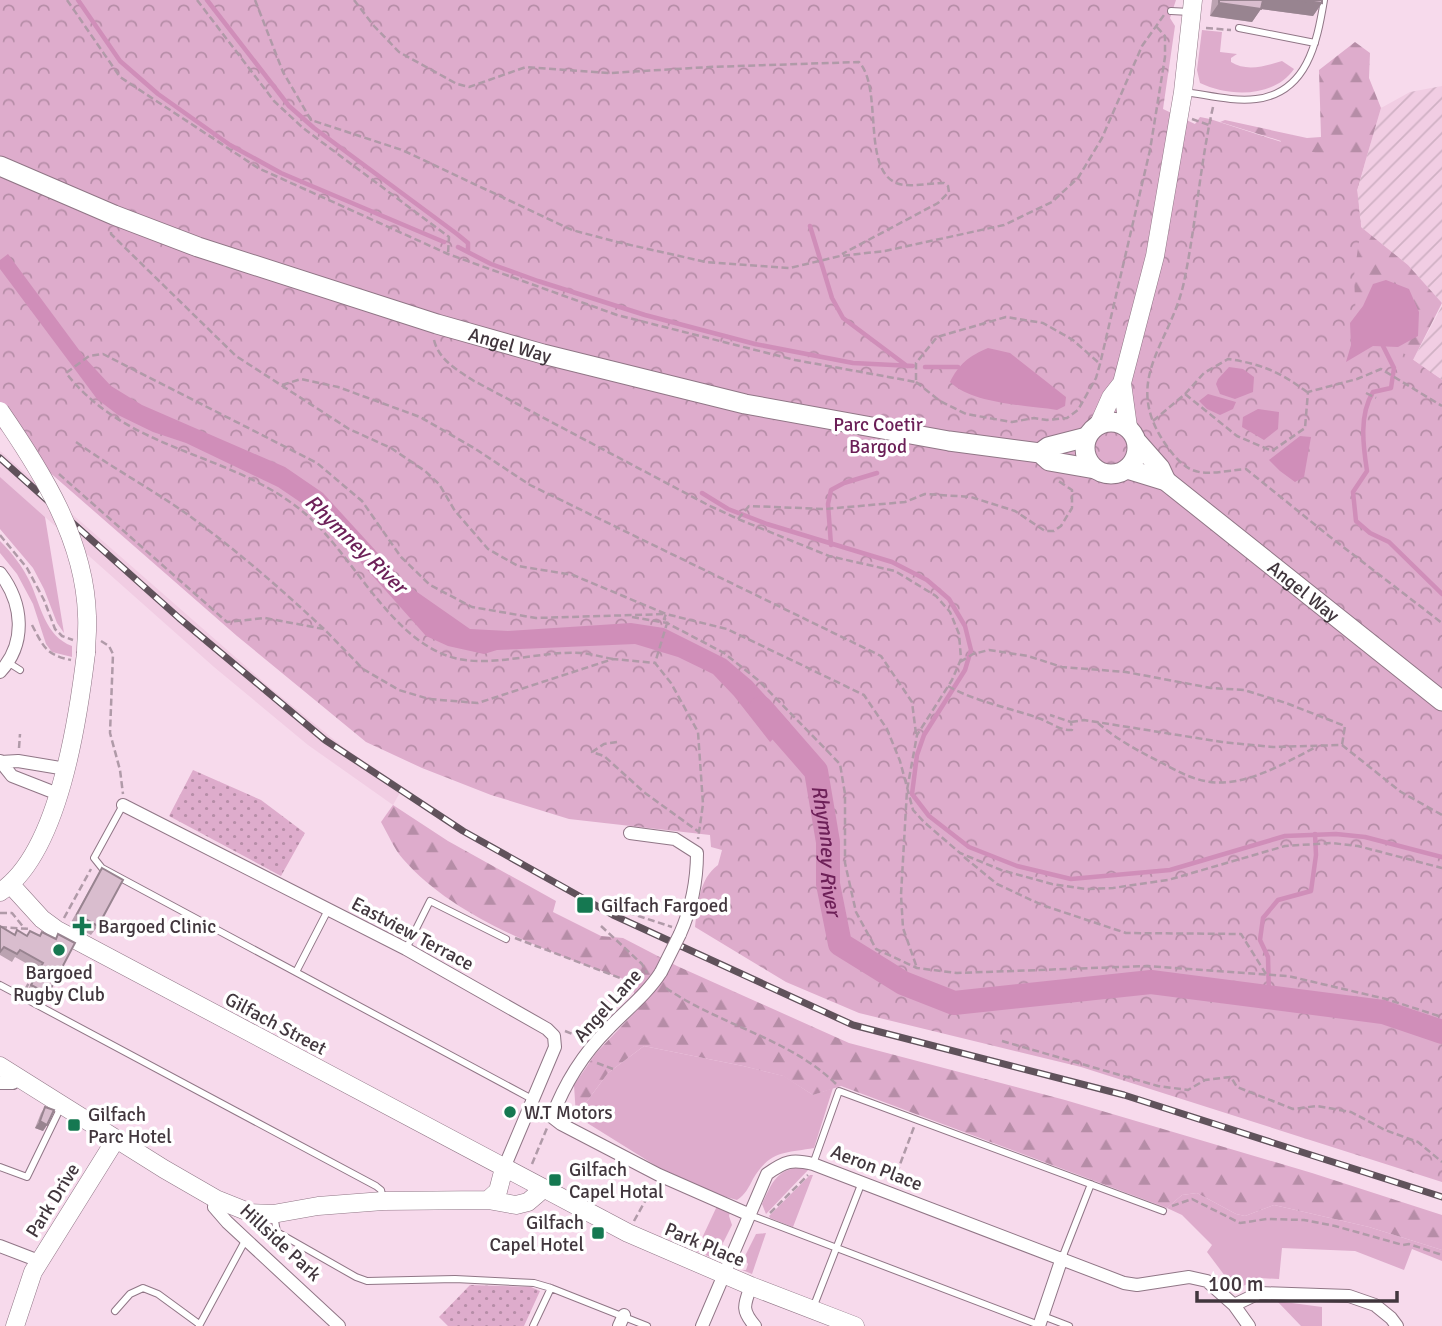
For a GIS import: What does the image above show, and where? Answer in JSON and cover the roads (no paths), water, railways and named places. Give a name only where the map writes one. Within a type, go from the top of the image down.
[{"type":"main road","name":"Angel Way","points":[[0,166],[114,215],[198,247],[437,324],[543,354],[745,404],[949,441],[1040,453],[1049,461],[1095,469]]},
{"type":"main road","points":[[1114,421],[1133,435],[1136,457],[1127,469],[1112,474],[1095,469],[1086,455],[1093,431],[1114,421]]},
{"type":"main road","name":"Angel Way","points":[[1040,453],[1048,447],[1093,431]]},
{"type":"main road","name":"Angel Way","points":[[1133,435],[1160,468],[1166,481]]},
{"type":"main road","name":"Angel Way","points":[[1127,469],[1166,481],[1442,701]]},
{"type":"street","points":[[1093,431],[1111,397],[1122,383],[1156,256],[1195,13]]},
{"type":"street","points":[[1122,383],[1133,435]]},
{"type":"street","points":[[0,411],[44,476],[70,537],[83,583],[87,615],[80,657],[80,702],[66,769],[46,828],[26,866],[5,889]]},
{"type":"street","points":[[0,573],[13,594],[19,620],[19,637],[10,668]]},
{"type":"street","points":[[0,761],[18,761],[66,769]]},
{"type":"street","points":[[0,761],[12,776],[58,794]]},
{"type":"street","name":"Eastview Terrace","points":[[123,804],[406,949],[547,1029],[554,1036],[555,1048],[505,1168]]},
{"type":"street","name":"Angel Lane","points":[[630,833],[675,839],[697,853],[697,879],[689,913],[658,977],[593,1048],[560,1095],[552,1117],[659,1175],[750,1215]]},
{"type":"street","name":"Gilfach Street","points":[[5,889],[57,930],[542,1190]]},
{"type":"street","name":"Hillside Park","points":[[0,1066],[8,1080],[62,1106],[216,1199],[214,1207],[227,1222],[340,1326]]},
{"type":"street","name":"Park Drive","points":[[15,1326],[33,1272],[116,1139]]},
{"type":"street","name":"Aeron Place","points":[[702,1326],[767,1174],[779,1165],[795,1160],[815,1164],[1125,1283],[1137,1285],[1189,1278],[1207,1281],[1234,1305],[1249,1326]]},
{"type":"street","points":[[488,1200],[498,1191],[505,1168]]},
{"type":"street","points":[[216,1199],[251,1213],[273,1214],[318,1206],[383,1201],[488,1200],[516,1205],[528,1202],[542,1190]]},
{"type":"street","name":"Park Place","points":[[542,1190],[628,1233],[751,1286],[855,1326]]},
{"type":"street","points":[[0,1246],[39,1261]]},
{"type":"street","points":[[1040,1322],[1062,1258]]},
{"type":"street","points":[[751,1286],[744,1304],[747,1317],[755,1326]]},
{"type":"street","points":[[1234,1305],[1259,1293],[1349,1296],[1375,1306],[1397,1326]]},
{"type":"lane","points":[[1183,92],[1256,100],[1281,92],[1301,76],[1312,54],[1324,0]]},
{"type":"lane","points":[[1171,11],[1195,13]]},
{"type":"lane","points":[[1239,28],[1315,43]]},
{"type":"lane","points":[[123,804],[94,858],[102,868],[534,1099]]},
{"type":"lane","points":[[406,949],[430,901],[506,939]]},
{"type":"lane","points":[[296,972],[328,909]]},
{"type":"lane","points":[[0,985],[376,1186],[381,1190],[383,1201]]},
{"type":"lane","points":[[815,1164],[839,1091],[1163,1211]]},
{"type":"lane","points":[[0,1167],[27,1177],[62,1106]]},
{"type":"lane","points":[[813,1310],[862,1182]]},
{"type":"lane","points":[[1062,1258],[1091,1184]]},
{"type":"lane","points":[[273,1214],[277,1232],[367,1281],[455,1279],[534,1283],[551,1288],[621,1321],[647,1326]]},
{"type":"lane","points":[[750,1215],[1040,1322],[1069,1326]]},
{"type":"lane","points":[[115,1311],[130,1294],[143,1288],[158,1294],[199,1325],[247,1239]]},
{"type":"lane","points":[[533,1326],[551,1288]]},
{"type":"water","points":[[8,254],[85,358],[111,386],[142,405],[285,467],[323,493],[407,585],[470,629],[508,631],[631,623],[664,628],[726,659],[752,681],[790,723],[770,742],[713,674],[678,657],[635,644],[497,650],[484,654],[448,646],[426,636],[339,538],[306,506],[278,487],[186,443],[153,432],[118,415],[97,399],[0,269],[0,260]]},
{"type":"water","points":[[1386,280],[1409,289],[1419,312],[1418,336],[1398,347],[1373,346],[1346,362],[1351,345],[1350,323],[1363,306],[1373,284]]},
{"type":"water","points":[[988,348],[1010,353],[1066,397],[1065,406],[1057,410],[1000,402],[972,395],[950,382],[965,361]]},
{"type":"water","points":[[1229,367],[1243,369],[1254,377],[1253,392],[1235,399],[1220,394],[1216,384]]},
{"type":"water","points":[[1208,394],[1236,402],[1233,409],[1220,415],[1207,409],[1199,401]]},
{"type":"water","points":[[1258,409],[1279,412],[1278,429],[1264,440],[1242,427],[1243,417]]},
{"type":"water","points":[[1300,436],[1311,437],[1304,477],[1295,482],[1269,460]]},
{"type":"waterway","points":[[78,0],[120,61],[158,94],[230,145],[281,173],[444,242]]},
{"type":"waterway","points":[[207,0],[289,106],[314,128],[457,234],[468,243],[468,252]]},
{"type":"waterway","points":[[810,226],[832,298],[843,318],[907,366]]},
{"type":"waterway","points":[[458,247],[491,264],[538,281],[645,315],[755,344],[853,363],[913,366]]},
{"type":"waterway","points":[[1383,346],[1394,368],[1391,388],[1373,392],[1366,410],[1363,441],[1367,471],[1353,492],[1356,521],[1370,533],[1389,542],[1442,594]]},
{"type":"waterway","points":[[925,367],[958,367]]},
{"type":"waterway","points":[[831,545],[828,504],[831,490],[877,473]]},
{"type":"waterway","points":[[702,493],[728,509],[767,524],[892,562],[927,580],[949,599],[965,626],[971,650],[965,670],[924,735],[917,755],[912,794],[929,816],[969,847],[1017,866],[1071,879],[1170,870],[1285,836],[1336,834],[1365,837],[1442,857]]},
{"type":"waterway","name":"Rhymney River","points":[[761,708],[816,771],[828,842],[828,884],[840,944],[903,983],[954,1003],[1151,982],[1383,1012],[1442,1032]]},
{"type":"waterway","points":[[1269,997],[1268,957],[1260,940],[1263,918],[1278,900],[1311,891],[1316,855],[1315,834]]},
{"type":"railway","points":[[0,458],[179,618],[325,740],[463,831],[613,915],[853,1025],[1124,1095],[1442,1197]]},
{"type":"place","name":"Gilfach Fargoed","points":[[585,905]]},
{"type":"place","name":"Bargoed Clinic","points":[[82,926]]},
{"type":"place","name":"Bargoed Rugby Club","points":[[59,950]]},
{"type":"place","name":"W.T Motors","points":[[510,1112]]},
{"type":"place","name":"Gilfach Parc Hotel","points":[[74,1125]]},
{"type":"place","name":"Gilfach Capel Hotal","points":[[555,1180]]},
{"type":"place","name":"Gilfach Capel Hotel","points":[[598,1233]]},
{"type":"park label","name":"Parc Coetir Bargod","points":[[878,435]]}]
